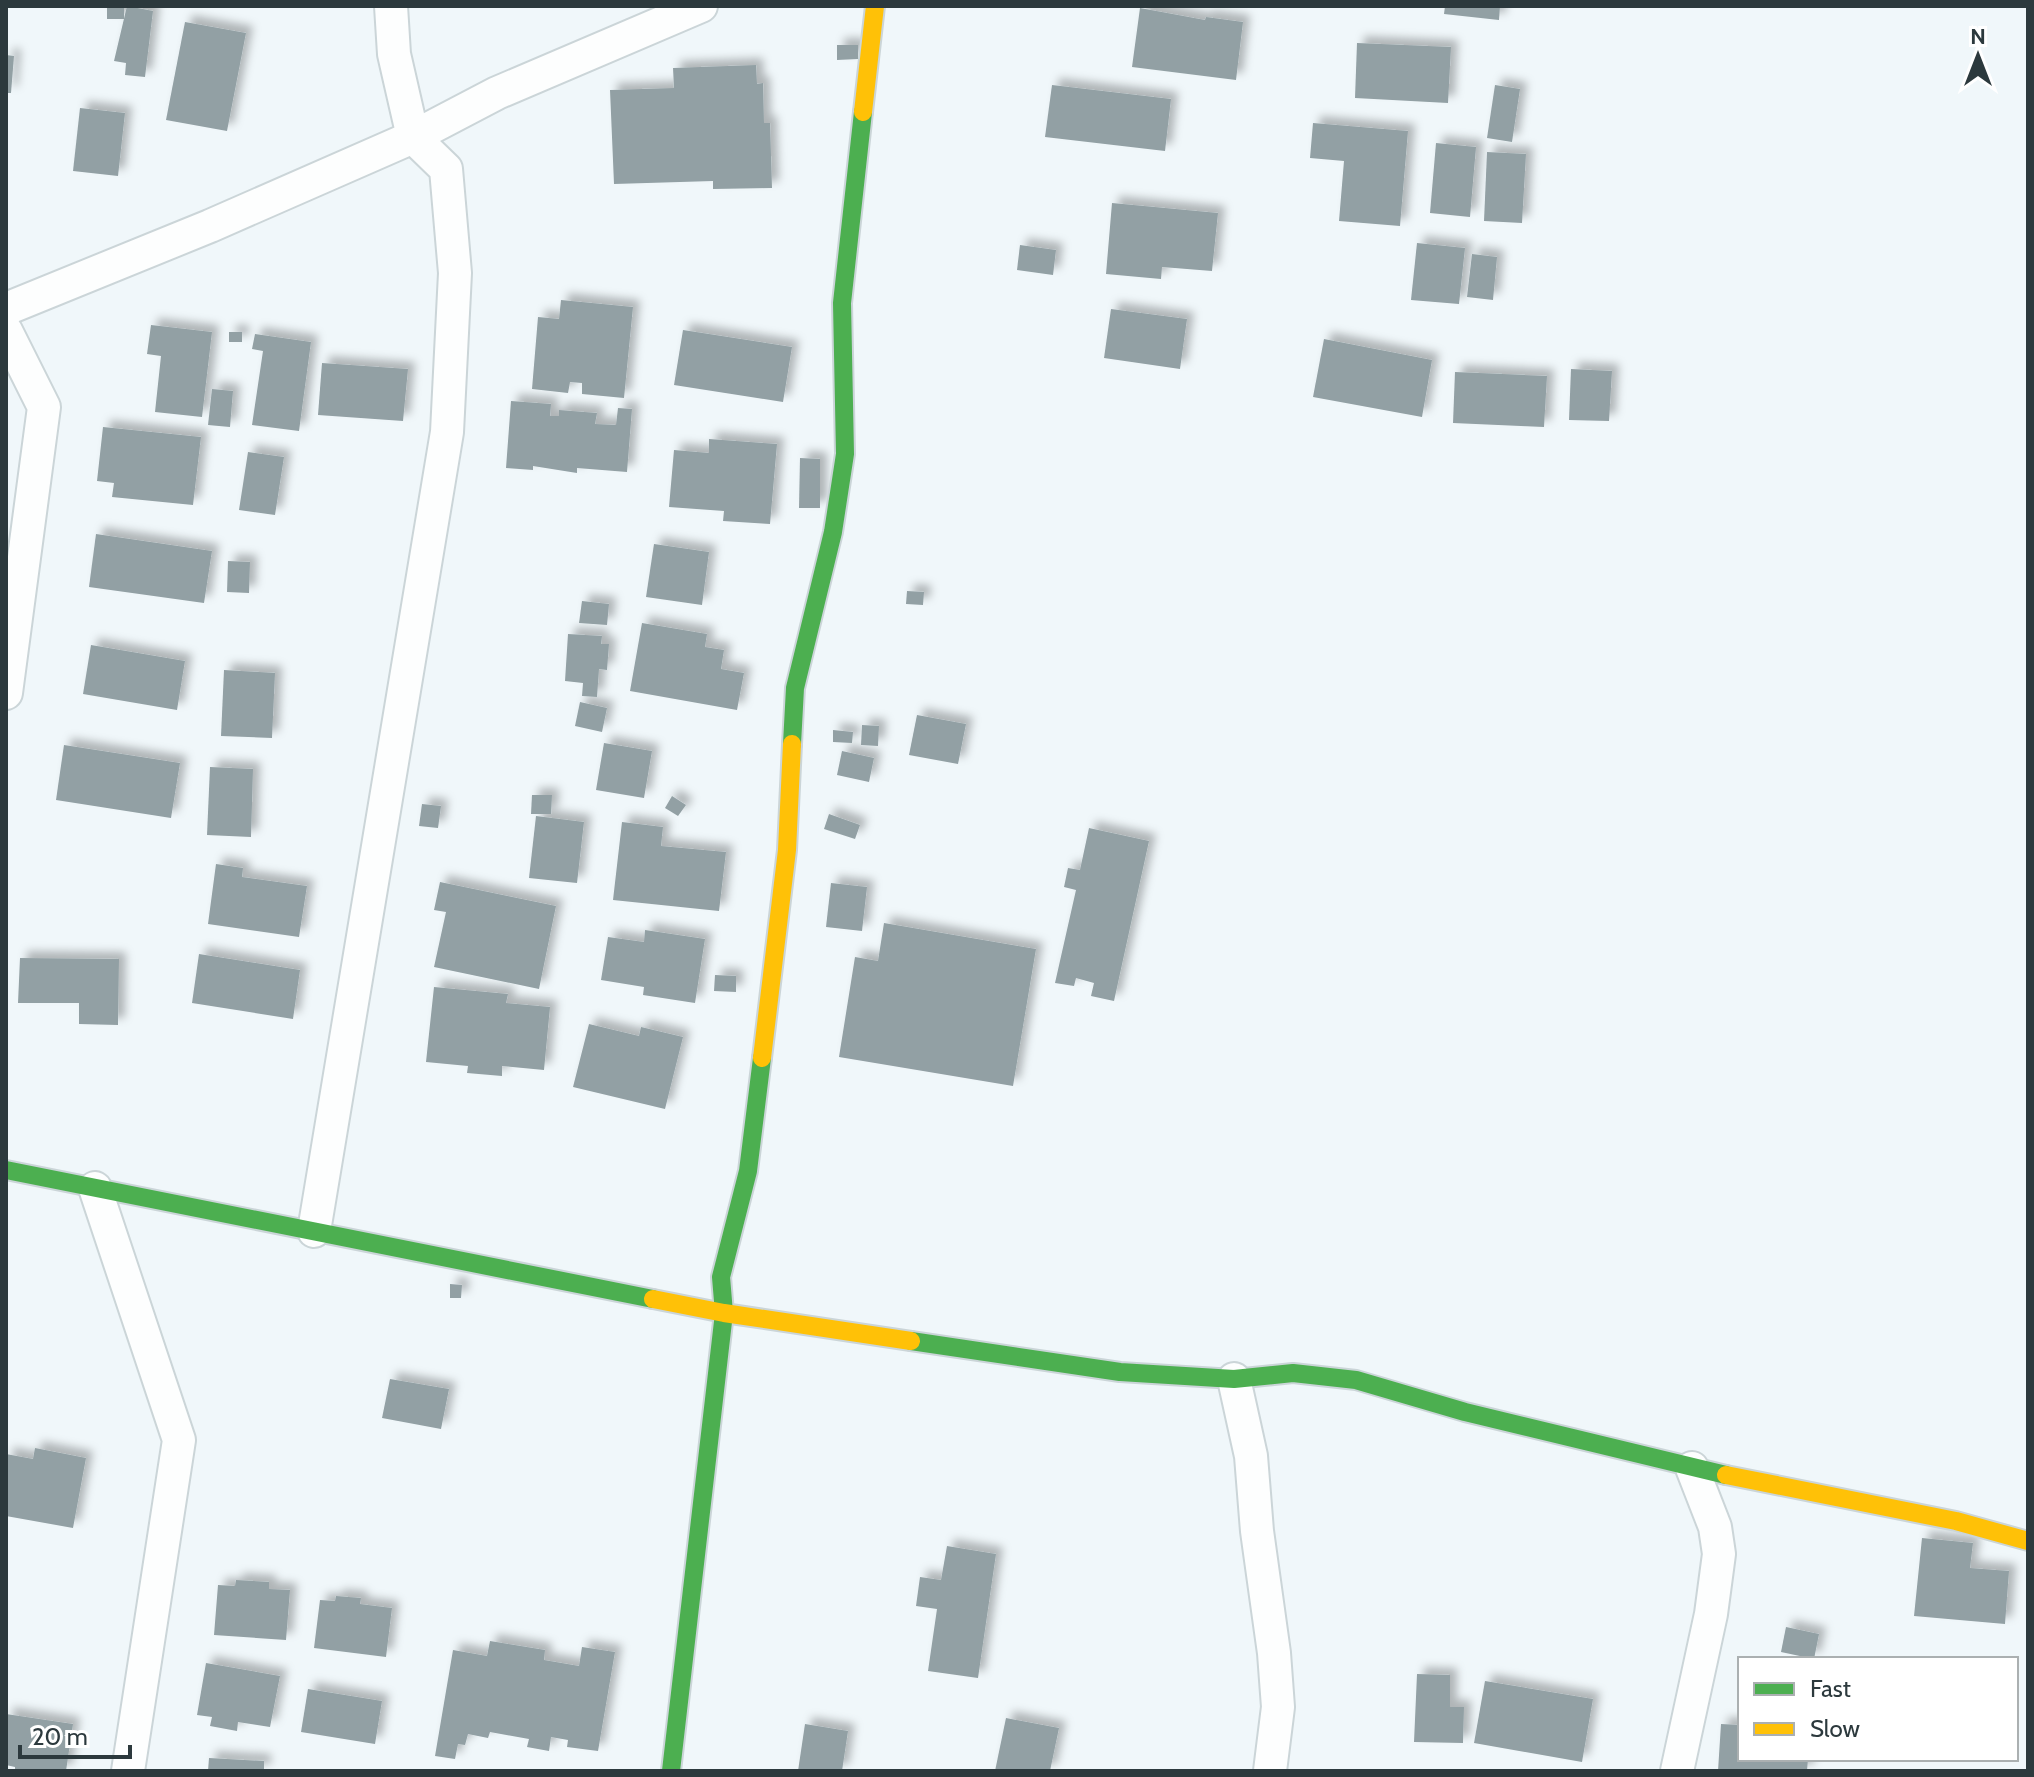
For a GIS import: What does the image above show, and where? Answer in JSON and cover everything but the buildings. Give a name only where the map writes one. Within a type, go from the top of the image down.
[{"type":"street","points":[[314,1231],[447,432],[455,273],[446,169],[413,137],[394,54],[391,6]]},
{"type":"street","points":[[6,309],[210,226],[413,137],[497,93],[701,6]]},
{"type":"street","points":[[671,1771],[724,1313],[721,1277],[748,1171],[787,850],[795,688],[833,532],[845,454],[842,303],[875,6]]},
{"type":"street","points":[[6,331],[44,407],[6,693]]},
{"type":"street","points":[[6,1170],[724,1313],[1120,1372],[1234,1379],[1293,1373],[1356,1380],[1465,1412],[1692,1468],[1956,1521],[2028,1541]]},
{"type":"street","points":[[95,1188],[179,1440],[128,1771]]},
{"type":"street","points":[[1234,1379],[1251,1456],[1257,1531],[1274,1653],[1278,1707],[1270,1771]]},
{"type":"street","points":[[1677,1771],[1711,1614],[1719,1554],[1715,1527],[1692,1468]]},
{"type":"traffic: fast","points":[[792,744],[795,688],[833,532],[845,454],[842,303],[863,112]]},
{"type":"traffic: fast","points":[[671,1771],[724,1313],[721,1277],[748,1171],[762,1058]]},
{"type":"traffic: fast","points":[[6,1170],[653,1299]]},
{"type":"traffic: fast","points":[[911,1341],[1120,1372],[1234,1379],[1293,1373],[1356,1380],[1465,1412],[1726,1475]]},
{"type":"traffic: slow","points":[[863,112],[875,6]]},
{"type":"traffic: slow","points":[[762,1058],[787,850],[792,744]]},
{"type":"traffic: slow","points":[[653,1299],[724,1313],[911,1341]]},
{"type":"traffic: slow","points":[[1726,1475],[1956,1521],[2028,1541]]}]
